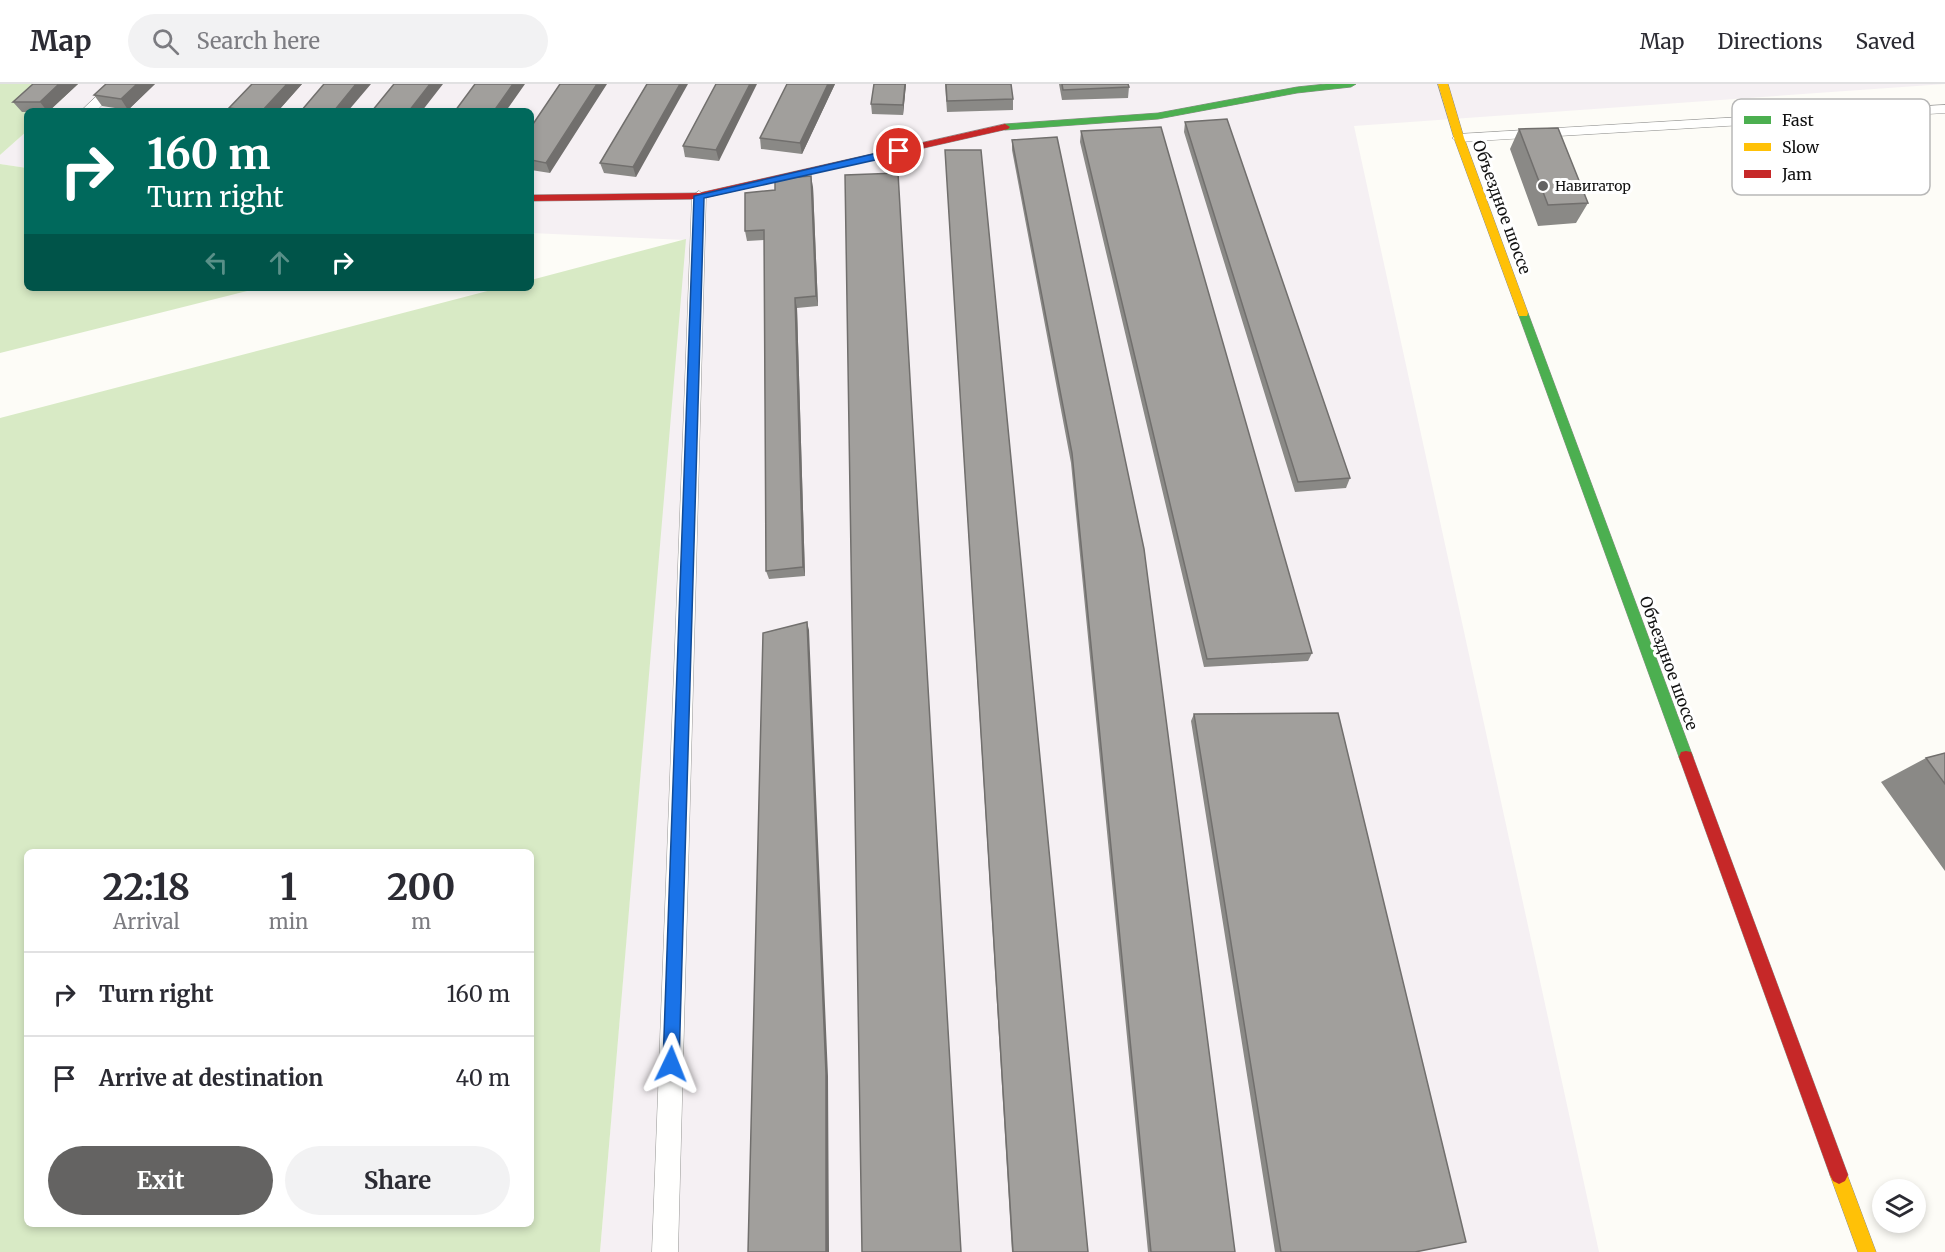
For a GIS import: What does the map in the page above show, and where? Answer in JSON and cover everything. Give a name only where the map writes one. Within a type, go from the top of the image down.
[{"type":"street","points":[[534,198],[699,196],[1010,126],[1158,116],[1296,90],[1351,84]]},
{"type":"street","name":"Объездное шоссе","points":[[1443,84],[1459,138],[1867,1252]]},
{"type":"lane","points":[[91,108],[117,84]]},
{"type":"lane","points":[[1930,110],[1945,109]]},
{"type":"lane","points":[[1459,138],[1732,122]]},
{"type":"lane","points":[[665,1252],[699,196]]},
{"type":"shaded area","points":[[78,84],[1945,84],[1354,126],[1599,1252],[600,1252],[685,240],[534,233],[534,108],[52,108]]},
{"type":"shaded area","points":[[24,134],[24,168],[0,164],[0,155]]},
{"type":"green space","points":[[0,84],[78,84],[52,108],[24,108],[24,134],[0,155]]},
{"type":"green space","points":[[0,164],[24,168],[24,291],[247,291],[0,353]]},
{"type":"green space","points":[[686,239],[600,1252],[0,1252],[0,418],[487,291],[534,291],[534,279]]},
{"type":"building","points":[[33,84],[59,84],[40,102],[13,102]]},
{"type":"building","points":[[106,84],[137,84],[121,99],[94,95]]},
{"type":"building","points":[[252,84],[287,84],[265,108],[229,108]]},
{"type":"building","points":[[324,84],[356,84],[336,108],[304,108]]},
{"type":"building","points":[[394,84],[430,84],[411,108],[374,108]]},
{"type":"building","points":[[475,84],[513,84],[496,108],[457,108]]},
{"type":"building","points":[[560,84],[597,84],[546,163],[534,161],[534,123]]},
{"type":"building","points":[[647,84],[680,84],[633,167],[600,163]]},
{"type":"building","points":[[716,84],[750,84],[716,150],[683,146]]},
{"type":"building","points":[[787,84],[828,84],[800,143],[760,138]]},
{"type":"building","points":[[874,84],[905,84],[903,105],[871,104]]},
{"type":"building","points":[[946,84],[1011,84],[1013,99],[947,101]]},
{"type":"building","points":[[1062,84],[1128,84],[1129,87],[1063,90]]},
{"type":"building","points":[[1227,119],[1350,478],[1298,482],[1185,122]]},
{"type":"building","points":[[1161,127],[1312,653],[1207,659],[1081,131]]},
{"type":"building","points":[[1558,128],[1588,203],[1548,205],[1519,129]]},
{"type":"building","points":[[1057,137],[1144,549],[1235,1252],[1151,1252],[1072,453],[1012,140]]},
{"type":"building","points":[[945,150],[981,150],[1088,1252],[1013,1252]]},
{"type":"building","points":[[898,173],[961,1252],[862,1252],[845,175]]},
{"type":"building","points":[[811,176],[816,296],[795,298],[803,567],[766,571],[764,230],[745,231],[745,193],[775,190],[775,179]]},
{"type":"building","points":[[807,622],[826,1073],[826,1252],[748,1252],[763,633]]},
{"type":"building","points":[[1338,713],[1466,1242],[1415,1252],[1281,1252],[1194,714]]},
{"type":"building","points":[[1945,753],[1945,784],[1926,758]]},
{"type":"traffic: fast","points":[[1005,127],[1158,116],[1297,90],[1351,84]]},
{"type":"traffic: fast","points":[[1523,313],[1686,757]]},
{"type":"traffic: slow","points":[[1443,84],[1459,138],[1523,313]]},
{"type":"traffic: slow","points":[[1839,1175],[1867,1252]]},
{"type":"traffic: jam","points":[[534,198],[699,196],[1005,127]]},
{"type":"traffic: jam","points":[[1686,757],[1839,1175]]},
{"type":"place","name":"Навигатор","points":[[1543,186]]},
{"type":"route","points":[[671,1064],[699,196],[899,151]]}]
